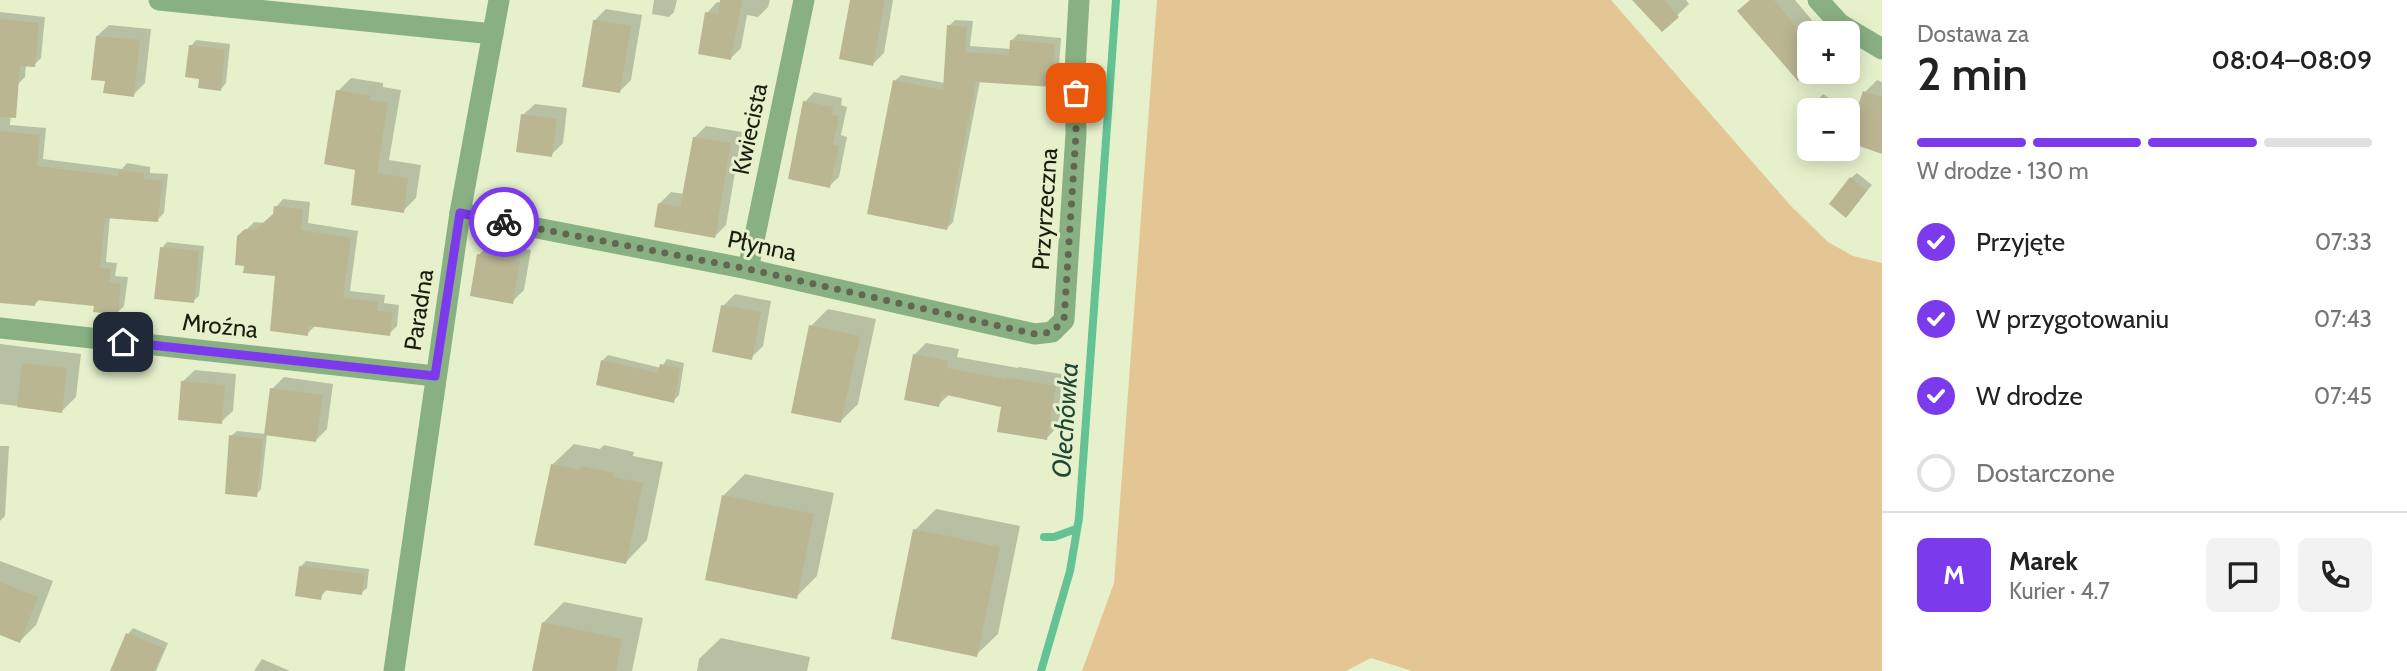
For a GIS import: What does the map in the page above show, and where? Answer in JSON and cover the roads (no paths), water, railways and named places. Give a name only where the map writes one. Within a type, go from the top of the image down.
[{"type":"street","points":[[159,0],[493,34]]},
{"type":"street","name":"Paradna","points":[[394,671],[460,213],[499,0]]},
{"type":"street","name":"Kwiecista","points":[[748,269],[804,0]]},
{"type":"street","name":"Przyrzeczna","points":[[1052,332],[1064,320],[1077,123],[1075,71],[1079,0]]},
{"type":"street","points":[[1818,0],[1840,24],[1882,49]]},
{"type":"street","name":"Płynna","points":[[460,213],[748,269],[1035,334],[1052,332]]},
{"type":"street","name":"Mroźna","points":[[0,328],[435,376]]},
{"type":"waterway","name":"Olechówka","points":[[1041,671],[1070,571],[1079,518],[1116,0]]},
{"type":"waterway","points":[[1044,537],[1054,537],[1076,529]]}]
